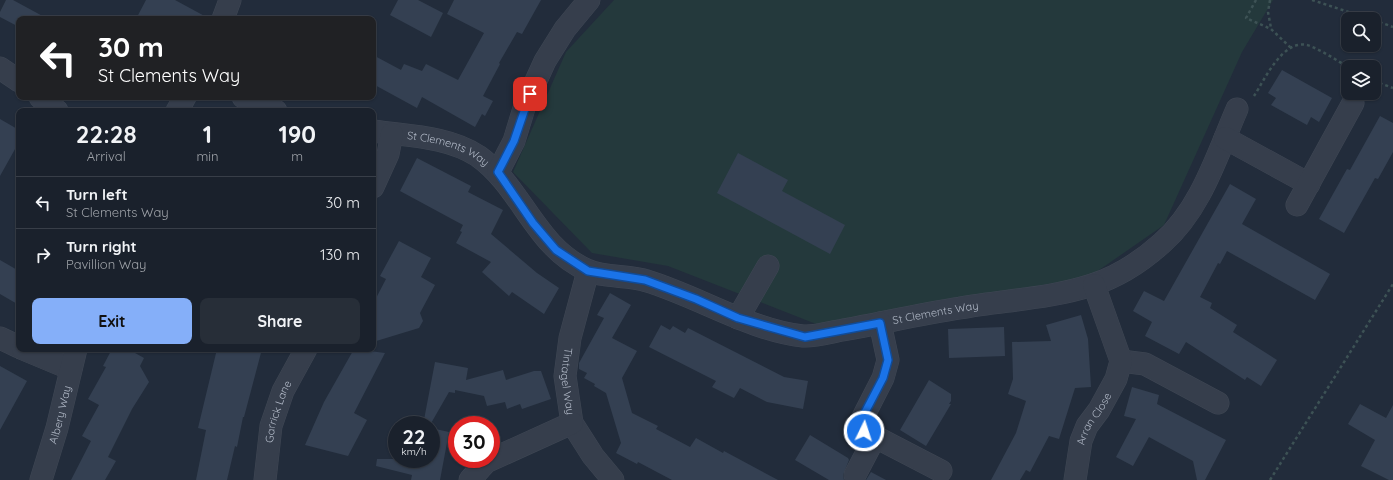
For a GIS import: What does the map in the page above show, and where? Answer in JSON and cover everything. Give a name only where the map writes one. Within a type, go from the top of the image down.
[{"type":"street","points":[[224,16],[230,0]]},
{"type":"street","points":[[498,172],[514,141],[525,105],[546,61],[565,29],[589,0]]},
{"type":"street","points":[[0,68],[16,78]]},
{"type":"street","points":[[44,100],[53,108]]},
{"type":"street","points":[[250,100],[269,108]]},
{"type":"street","points":[[1297,205],[1354,103]]},
{"type":"street","name":"St Clements Way","points":[[383,132],[421,137],[449,144],[476,155],[498,172],[533,223],[556,250],[588,271],[645,280],[696,299],[738,318],[805,337],[961,308],[1056,296],[1094,285],[1140,261],[1162,243],[1182,223],[1204,185],[1237,109]]},
{"type":"street","points":[[376,180],[388,154],[383,132]]},
{"type":"street","points":[[1225,138],[1309,184]]},
{"type":"street","points":[[738,318],[768,266]]},
{"type":"street","name":"Tintagel Way","points":[[588,271],[570,338],[565,376],[572,423],[592,456],[613,480]]},
{"type":"street","points":[[1094,285],[1121,361],[1145,364],[1218,403]]},
{"type":"street","points":[[880,323],[888,360],[883,378],[861,420],[864,431],[941,471]]},
{"type":"street","points":[[0,338],[16,346]]},
{"type":"street","points":[[38,352],[73,359]]},
{"type":"street","name":"Garrick Lane","points":[[265,480],[271,426],[283,391],[304,352]]},
{"type":"street","name":"Albery Way","points":[[41,480],[57,428],[73,359]]},
{"type":"street","name":"Arran Close","points":[[1075,480],[1081,441],[1087,426],[1102,404],[1116,379],[1121,361]]},
{"type":"street","points":[[470,480],[486,462],[572,423]]},
{"type":"street","points":[[855,475],[875,437]]},
{"type":"path","points":[[1256,0],[1246,18],[1271,28],[1290,47]]},
{"type":"path","points":[[1270,0],[1268,12],[1271,28]]},
{"type":"path","points":[[1312,0],[1349,12]]},
{"type":"path","points":[[1381,23],[1393,27]]},
{"type":"path","points":[[1237,109],[1248,105],[1278,59],[1290,47],[1299,44],[1309,46],[1341,63]]},
{"type":"path","points":[[1381,84],[1393,88]]},
{"type":"path","points":[[1270,480],[1393,284]]},
{"type":"green space","points":[[614,0],[1273,0],[1242,52],[1164,225],[1089,277],[816,324],[668,266],[592,253],[513,172],[566,52]]},
{"type":"building","points":[[6,0],[13,0],[42,16],[16,16],[16,25],[0,17],[0,12]]},
{"type":"building","points":[[146,0],[175,0],[204,16],[138,16]]},
{"type":"building","points":[[398,0],[418,0],[443,13],[431,37],[390,15]]},
{"type":"building","points":[[454,0],[541,0],[522,34],[517,32],[499,63],[500,64],[483,96],[493,101],[485,116],[482,114],[475,127],[422,97],[417,108],[376,86],[376,57],[401,70],[404,64],[422,71],[426,64],[458,80],[484,33],[447,14]]},
{"type":"building","points":[[1282,70],[1332,98],[1319,122],[1311,117],[1307,125],[1271,105],[1276,98],[1268,93]]},
{"type":"building","points":[[1380,116],[1393,123],[1393,152],[1378,179],[1375,178],[1344,233],[1319,219],[1347,169],[1350,170]]},
{"type":"building","points":[[0,119],[16,128],[16,147],[0,176]]},
{"type":"building","points":[[738,153],[788,180],[782,191],[845,225],[830,254],[717,193]]},
{"type":"building","points":[[417,158],[471,186],[468,192],[503,210],[491,234],[537,273],[559,288],[544,314],[512,292],[509,296],[482,272],[491,262],[456,243],[462,232],[460,231],[463,225],[400,191]]},
{"type":"building","points":[[1230,184],[1256,199],[1242,224],[1330,274],[1315,300],[1227,251],[1220,264],[1218,263],[1200,297],[1212,303],[1210,308],[1237,325],[1233,332],[1277,360],[1261,386],[1247,377],[1245,380],[1186,342],[1179,354],[1145,336],[1152,322],[1133,311],[1144,291],[1164,301]]},
{"type":"building","points":[[399,241],[431,258],[421,277],[435,285],[420,313],[423,321],[419,328],[376,341],[376,298],[386,279],[380,276]]},
{"type":"building","points":[[0,260],[16,269],[16,303],[0,294]]},
{"type":"building","points":[[610,293],[631,305],[612,338],[637,351],[622,378],[632,413],[658,426],[656,429],[690,447],[696,438],[778,480],[672,480],[638,462],[637,464],[616,453],[621,443],[606,393],[594,386],[595,384],[584,378],[587,373],[579,369],[579,363],[604,318],[597,315]]},
{"type":"building","points":[[1081,315],[1088,339],[1091,387],[1075,388],[1059,439],[1049,436],[1030,472],[1026,470],[1020,480],[991,480],[1016,433],[1026,401],[1008,394],[1013,379],[1012,342],[1051,341],[1046,325]]},
{"type":"building","points":[[661,325],[670,330],[673,326],[685,333],[688,328],[784,377],[808,381],[803,409],[767,402],[740,388],[734,398],[712,387],[716,381],[649,347]]},
{"type":"building","points":[[1004,327],[1005,356],[949,358],[948,329]]},
{"type":"building","points":[[110,352],[133,352],[144,358],[140,366],[149,382],[132,409],[108,457],[116,461],[105,480],[71,480],[91,441],[82,436],[99,405],[88,399],[106,367],[103,366]]},
{"type":"building","points":[[216,352],[261,352],[227,480],[196,480],[206,430],[198,428]]},
{"type":"building","points":[[352,352],[385,353],[354,413],[367,420],[348,456],[305,445],[324,402]]},
{"type":"building","points":[[435,362],[468,368],[466,380],[503,370],[506,380],[534,371],[541,371],[551,399],[522,409],[520,404],[507,409],[505,402],[487,406],[484,396],[455,390],[455,393],[449,392],[435,416],[425,416]]},
{"type":"building","points":[[0,366],[27,381],[0,430]]},
{"type":"building","points":[[929,380],[951,394],[951,401],[949,404],[951,404],[926,446],[900,430]]},
{"type":"building","points":[[1132,387],[1159,395],[1157,404],[1226,440],[1205,480],[1197,480],[1193,461],[1149,437],[1133,466],[1116,457],[1136,419],[1124,416]]},
{"type":"building","points":[[1360,404],[1386,418],[1393,405],[1393,480],[1389,480],[1361,466],[1375,440],[1348,424]]},
{"type":"building","points":[[440,430],[448,432],[440,480],[411,480],[412,475],[376,466],[377,459],[388,459],[388,468],[440,468]]},
{"type":"building","points":[[810,435],[848,458],[849,460],[843,475],[844,480],[829,480],[795,460]]},
{"type":"building","points":[[871,472],[886,480],[866,480]]},
{"type":"route","points":[[530,94],[514,141],[498,172],[533,223],[556,250],[588,271],[645,280],[696,299],[738,318],[805,337],[880,323],[888,360],[883,378],[861,420],[864,431]]}]
